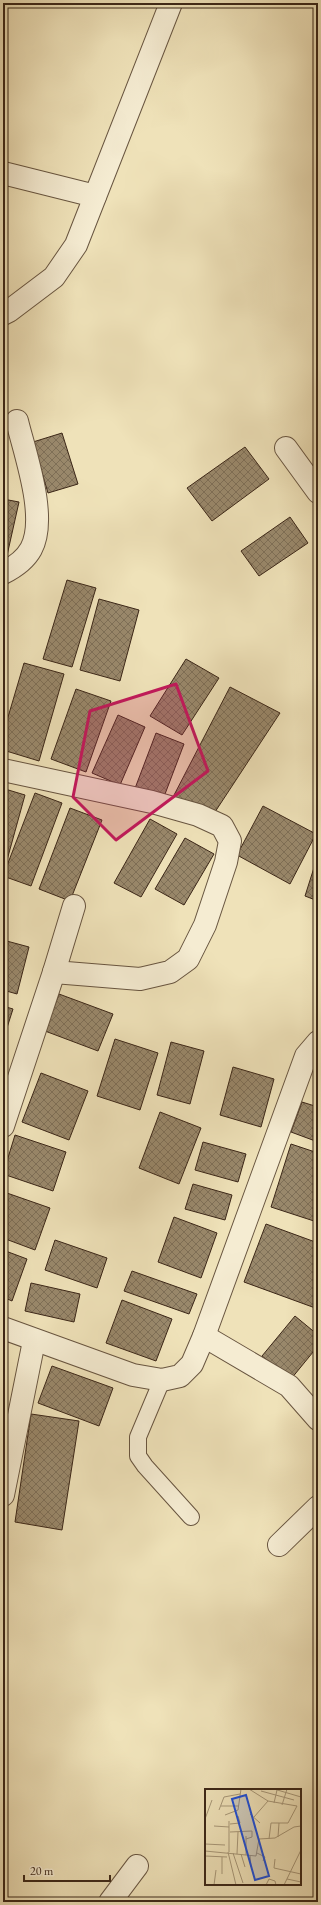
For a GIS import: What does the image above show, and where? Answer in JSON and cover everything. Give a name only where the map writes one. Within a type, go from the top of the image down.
[{"type":"street","points":[[3,314],[54,277],[76,245],[171,3]]},
{"type":"street","points":[[3,173],[95,196]]},
{"type":"street","points":[[3,572],[14,567],[31,549],[38,523],[35,493],[17,420]]},
{"type":"street","points":[[286,448],[318,492]]},
{"type":"street","points":[[3,770],[152,802],[198,815],[222,826],[230,841],[226,862],[205,925],[188,959],[170,972],[140,979],[54,972]]},
{"type":"street","points":[[3,1126],[54,972],[74,906]]},
{"type":"street","points":[[3,1328],[34,1341],[133,1376],[162,1380],[180,1376],[192,1364],[204,1336],[306,1056],[318,1042]]},
{"type":"street","points":[[204,1336],[288,1386],[318,1418]]},
{"type":"street","points":[[3,1495],[34,1341]]},
{"type":"street","points":[[279,1544],[318,1507]]},
{"type":"street","points":[[110,1902],[136,1866]]},
{"type":"lane","points":[[162,1380],[138,1438],[138,1456],[145,1466],[191,1517]]},
{"type":"highlighted area","points":[[176,684],[208,771],[116,840],[73,797],[90,711]]},
{"type":"building","points":[[3,398],[5,398],[5,435],[3,435]]},
{"type":"building","points":[[62,433],[78,484],[48,493],[33,442]]},
{"type":"building","points":[[245,447],[269,479],[212,521],[187,488]]},
{"type":"building","points":[[3,499],[19,502],[6,560],[3,559]]},
{"type":"building","points":[[290,517],[308,543],[259,576],[241,551]]},
{"type":"building","points":[[67,580],[96,588],[72,667],[43,659]]},
{"type":"building","points":[[99,599],[139,610],[120,681],[80,670]]},
{"type":"building","points":[[186,659],[219,678],[182,735],[150,716]]},
{"type":"building","points":[[24,663],[64,674],[39,761],[3,750],[3,734]]},
{"type":"building","points":[[230,687],[280,713],[213,815],[172,799]]},
{"type":"building","points":[[76,689],[111,701],[86,772],[51,759]]},
{"type":"building","points":[[118,715],[145,727],[120,785],[92,773]]},
{"type":"building","points":[[156,733],[184,744],[162,802],[134,791]]},
{"type":"building","points":[[5,789],[25,795],[4,871],[3,796]]},
{"type":"building","points":[[35,793],[62,803],[31,886],[3,876]]},
{"type":"building","points":[[263,806],[316,834],[290,884],[237,855]]},
{"type":"building","points":[[70,808],[102,820],[70,901],[39,889]]},
{"type":"building","points":[[150,819],[177,834],[141,897],[114,883]]},
{"type":"building","points":[[185,838],[214,854],[184,905],[155,889]]},
{"type":"building","points":[[318,855],[318,901],[305,896]]},
{"type":"building","points":[[3,940],[29,947],[17,994],[3,990]]},
{"type":"building","points":[[59,994],[113,1014],[98,1051],[45,1031]]},
{"type":"building","points":[[3,1006],[13,1009],[5,1034],[3,1034]]},
{"type":"building","points":[[115,1039],[158,1053],[140,1110],[97,1096]]},
{"type":"building","points":[[171,1042],[204,1051],[190,1104],[157,1095]]},
{"type":"building","points":[[233,1067],[274,1079],[261,1127],[220,1115]]},
{"type":"building","points":[[41,1073],[88,1091],[69,1140],[22,1122]]},
{"type":"building","points":[[302,1102],[318,1107],[318,1142],[291,1132]]},
{"type":"building","points":[[160,1112],[201,1128],[179,1184],[139,1168]]},
{"type":"building","points":[[15,1135],[66,1152],[53,1191],[3,1174]]},
{"type":"building","points":[[203,1142],[246,1154],[238,1182],[195,1170]]},
{"type":"building","points":[[291,1144],[318,1153],[317,1222],[271,1207]]},
{"type":"building","points":[[193,1184],[232,1195],[225,1220],[185,1209]]},
{"type":"building","points":[[4,1192],[50,1208],[35,1250],[3,1238]]},
{"type":"building","points":[[174,1217],[217,1233],[201,1278],[158,1262]]},
{"type":"building","points":[[266,1224],[318,1243],[318,1309],[244,1282]]},
{"type":"building","points":[[55,1240],[107,1258],[97,1288],[45,1270]]},
{"type":"building","points":[[3,1250],[27,1259],[12,1301],[3,1297]]},
{"type":"building","points":[[132,1271],[197,1294],[189,1314],[124,1291]]},
{"type":"building","points":[[31,1283],[80,1294],[74,1322],[25,1311]]},
{"type":"building","points":[[122,1300],[172,1319],[156,1361],[106,1343]]},
{"type":"building","points":[[295,1316],[318,1335],[318,1346],[291,1379],[262,1356]]},
{"type":"building","points":[[52,1366],[113,1388],[99,1426],[38,1403]]},
{"type":"building","points":[[31,1414],[79,1421],[62,1530],[15,1522]]}]
